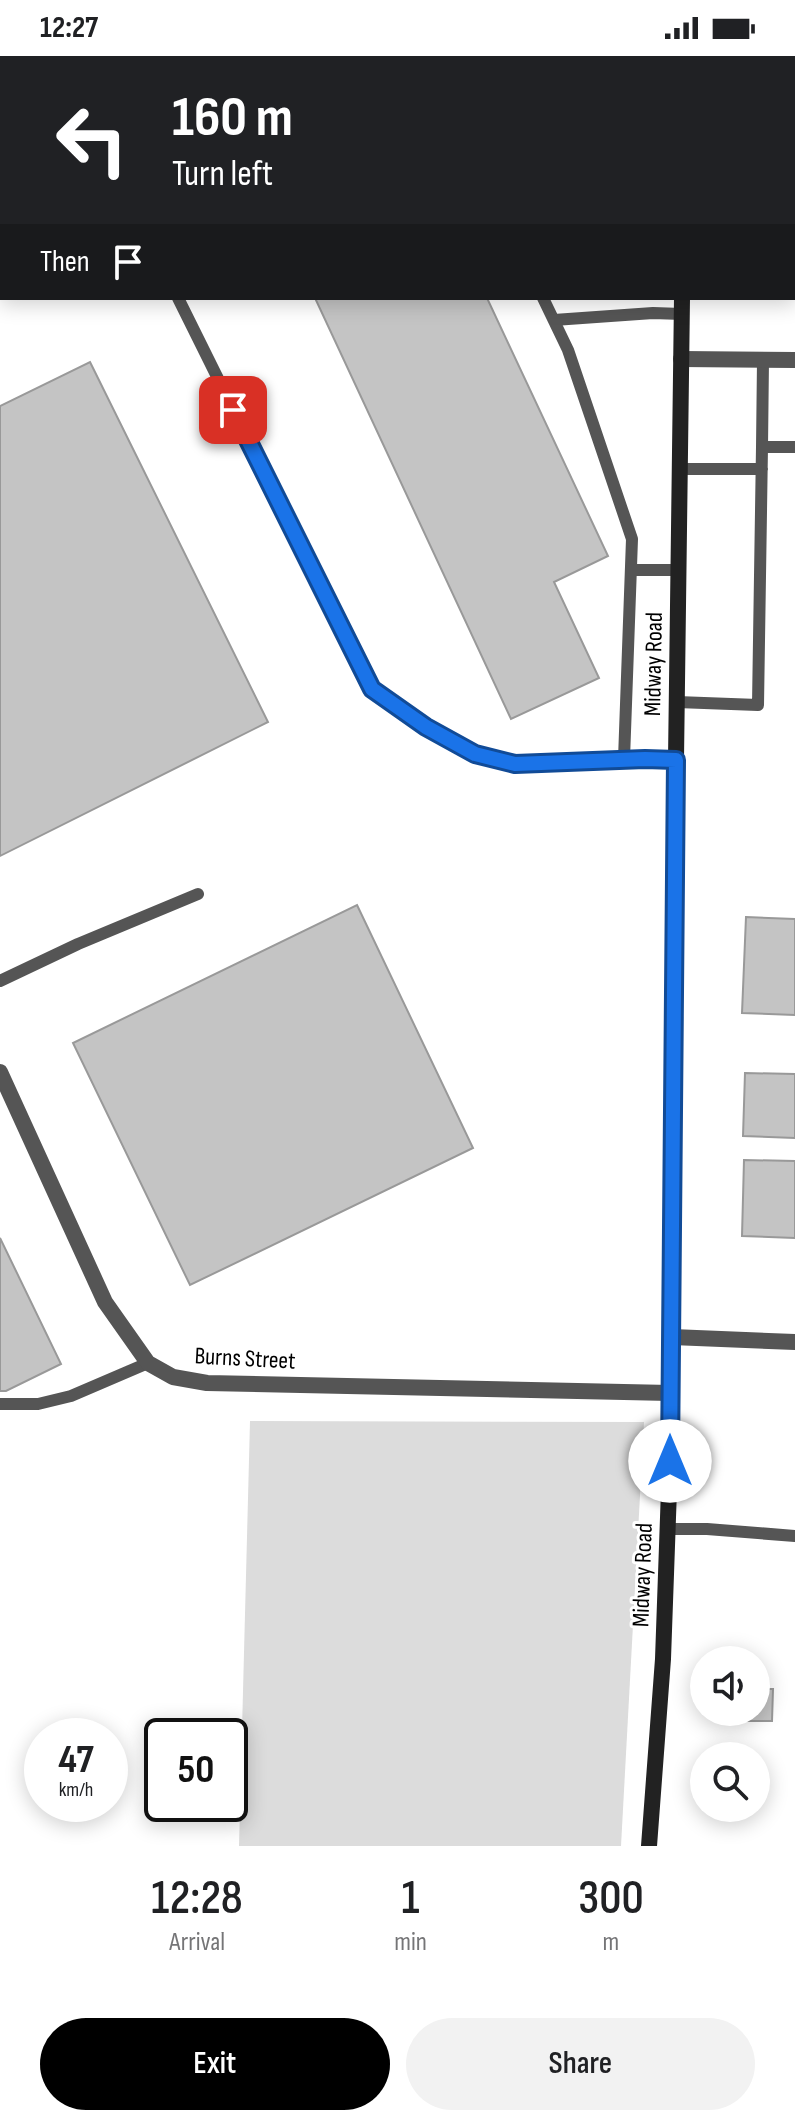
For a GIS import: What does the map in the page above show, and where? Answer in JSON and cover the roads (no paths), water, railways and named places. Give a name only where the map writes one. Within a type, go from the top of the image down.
[{"type":"main road","name":"Midway Road","points":[[649,1846],[669,1529],[682,306]]},
{"type":"street","points":[[681,359],[795,360]]},
{"type":"street","points":[[0,1072],[105,1302],[148,1363]]},
{"type":"street","points":[[672,1337],[795,1342]]},
{"type":"street","name":"Burns Street","points":[[148,1363],[173,1377],[207,1383],[670,1393]]},
{"type":"lane","points":[[179,300],[372,689],[426,727],[475,754],[515,764],[676,760]]},
{"type":"lane","points":[[544,300],[568,350],[632,539],[624,759]]},
{"type":"lane","points":[[554,320],[653,313],[682,306]]},
{"type":"lane","points":[[677,702],[758,705],[763,360]]},
{"type":"lane","points":[[762,447],[795,447]]},
{"type":"lane","points":[[679,469],[762,469]]},
{"type":"lane","points":[[631,570],[678,570]]},
{"type":"lane","points":[[0,981],[78,944],[198,894]]},
{"type":"lane","points":[[0,1404],[38,1404],[71,1396],[148,1363]]},
{"type":"lane","points":[[669,1529],[795,1536]]}]
